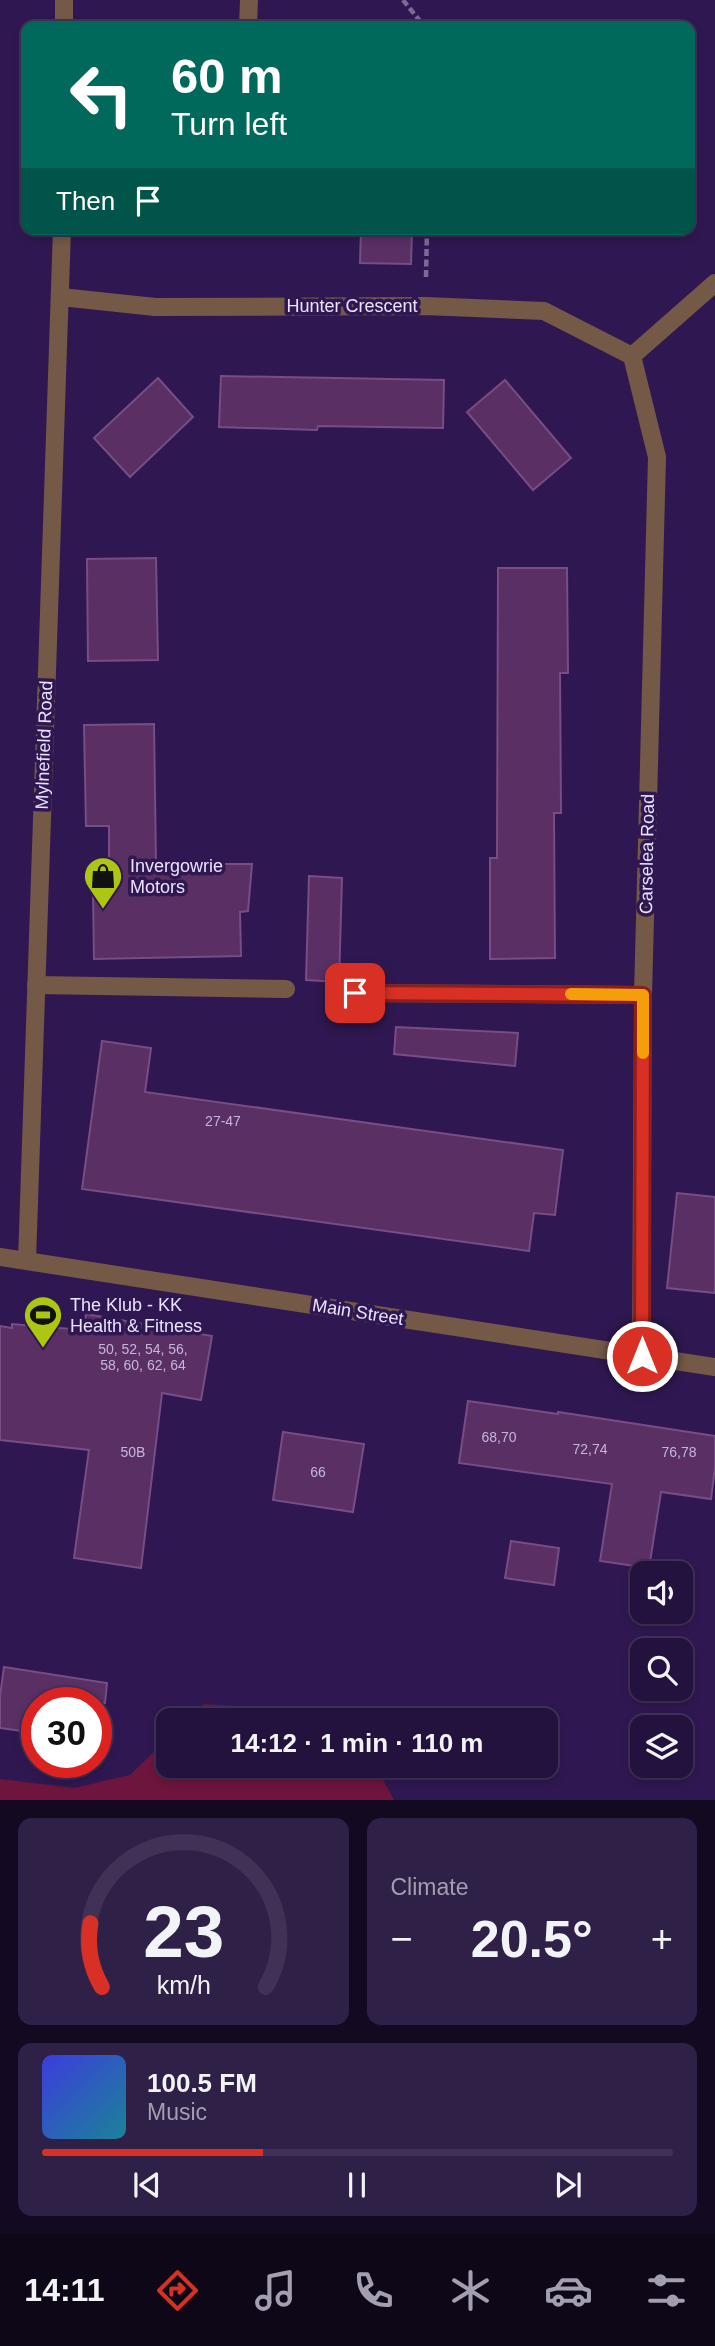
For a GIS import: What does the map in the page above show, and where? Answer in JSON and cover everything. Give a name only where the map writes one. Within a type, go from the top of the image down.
[{"type":"street","points":[[64,0],[64,21]]},
{"type":"street","points":[[248,21],[249,0]]},
{"type":"street","name":"Mylnefield Road","points":[[27,1261],[62,235]]},
{"type":"street","points":[[632,356],[715,282]]},
{"type":"street","name":"Hunter Crescent","points":[[61,297],[155,307],[425,306],[544,311],[632,356]]},
{"type":"street","name":"Carselea Road","points":[[632,356],[657,457],[643,995],[642,1356]]},
{"type":"street","points":[[36,985],[286,989]]},
{"type":"street","points":[[355,993],[643,995]]},
{"type":"street","name":"Main Street","points":[[0,1257],[715,1367]]},
{"type":"path","points":[[402,0],[420,21]]},
{"type":"path","points":[[425,306],[427,235]]},
{"type":"shaded area","points":[[204,1704],[267,1708],[200,1708]]},
{"type":"shaded area","points":[[156,1750],[156,1778],[382,1778],[394,1800],[0,1800],[0,1779],[74,1788],[130,1775]]},
{"type":"building","points":[[361,235],[412,235],[411,264],[360,263]]},
{"type":"building","points":[[221,376],[444,380],[443,428],[318,426],[317,430],[219,427]]},
{"type":"building","points":[[158,378],[193,417],[130,477],[94,438]]},
{"type":"building","points":[[505,380],[571,458],[533,490],[467,412]]},
{"type":"building","points":[[156,558],[158,660],[88,661],[87,559]]},
{"type":"building","points":[[498,568],[567,568],[568,673],[560,673],[561,813],[554,813],[555,958],[490,959],[490,858],[497,858]]},
{"type":"building","points":[[154,724],[156,864],[252,864],[248,911],[240,912],[241,956],[94,959],[93,893],[109,892],[109,826],[86,826],[84,725]]},
{"type":"building","points":[[309,876],[342,878],[339,982],[306,980]]},
{"type":"building","points":[[396,1027],[518,1033],[515,1066],[394,1054]]},
{"type":"building","points":[[102,1041],[151,1048],[145,1092],[563,1150],[555,1215],[534,1213],[529,1251],[82,1189]]},
{"type":"building","points":[[677,1193],[715,1197],[715,1293],[667,1288]]},
{"type":"building","points":[[86,1314],[212,1336],[201,1400],[162,1393],[141,1568],[74,1558],[89,1450],[0,1440],[0,1326],[12,1328],[12,1324],[83,1330]]},
{"type":"building","points":[[468,1401],[715,1436],[711,1499],[661,1492],[650,1561],[630,1561],[630,1565],[600,1561],[612,1484],[459,1463]]},
{"type":"building","points":[[283,1432],[364,1444],[353,1512],[273,1500]]},
{"type":"building","points":[[511,1541],[559,1548],[554,1585],[505,1578]]},
{"type":"building","points":[[4,1667],[107,1683],[107,1687],[21,1687],[21,1731],[0,1728]]},
{"type":"slow traffic","points":[[571,994],[643,995],[643,1053]]},
{"type":"place","name":"Invergowrie Motors","points":[[103,910]]},
{"type":"place","name":"The Klub - KK Health & Fitness","points":[[43,1349]]},
{"type":"route","points":[[355,993],[643,995],[642,1356]]}]
